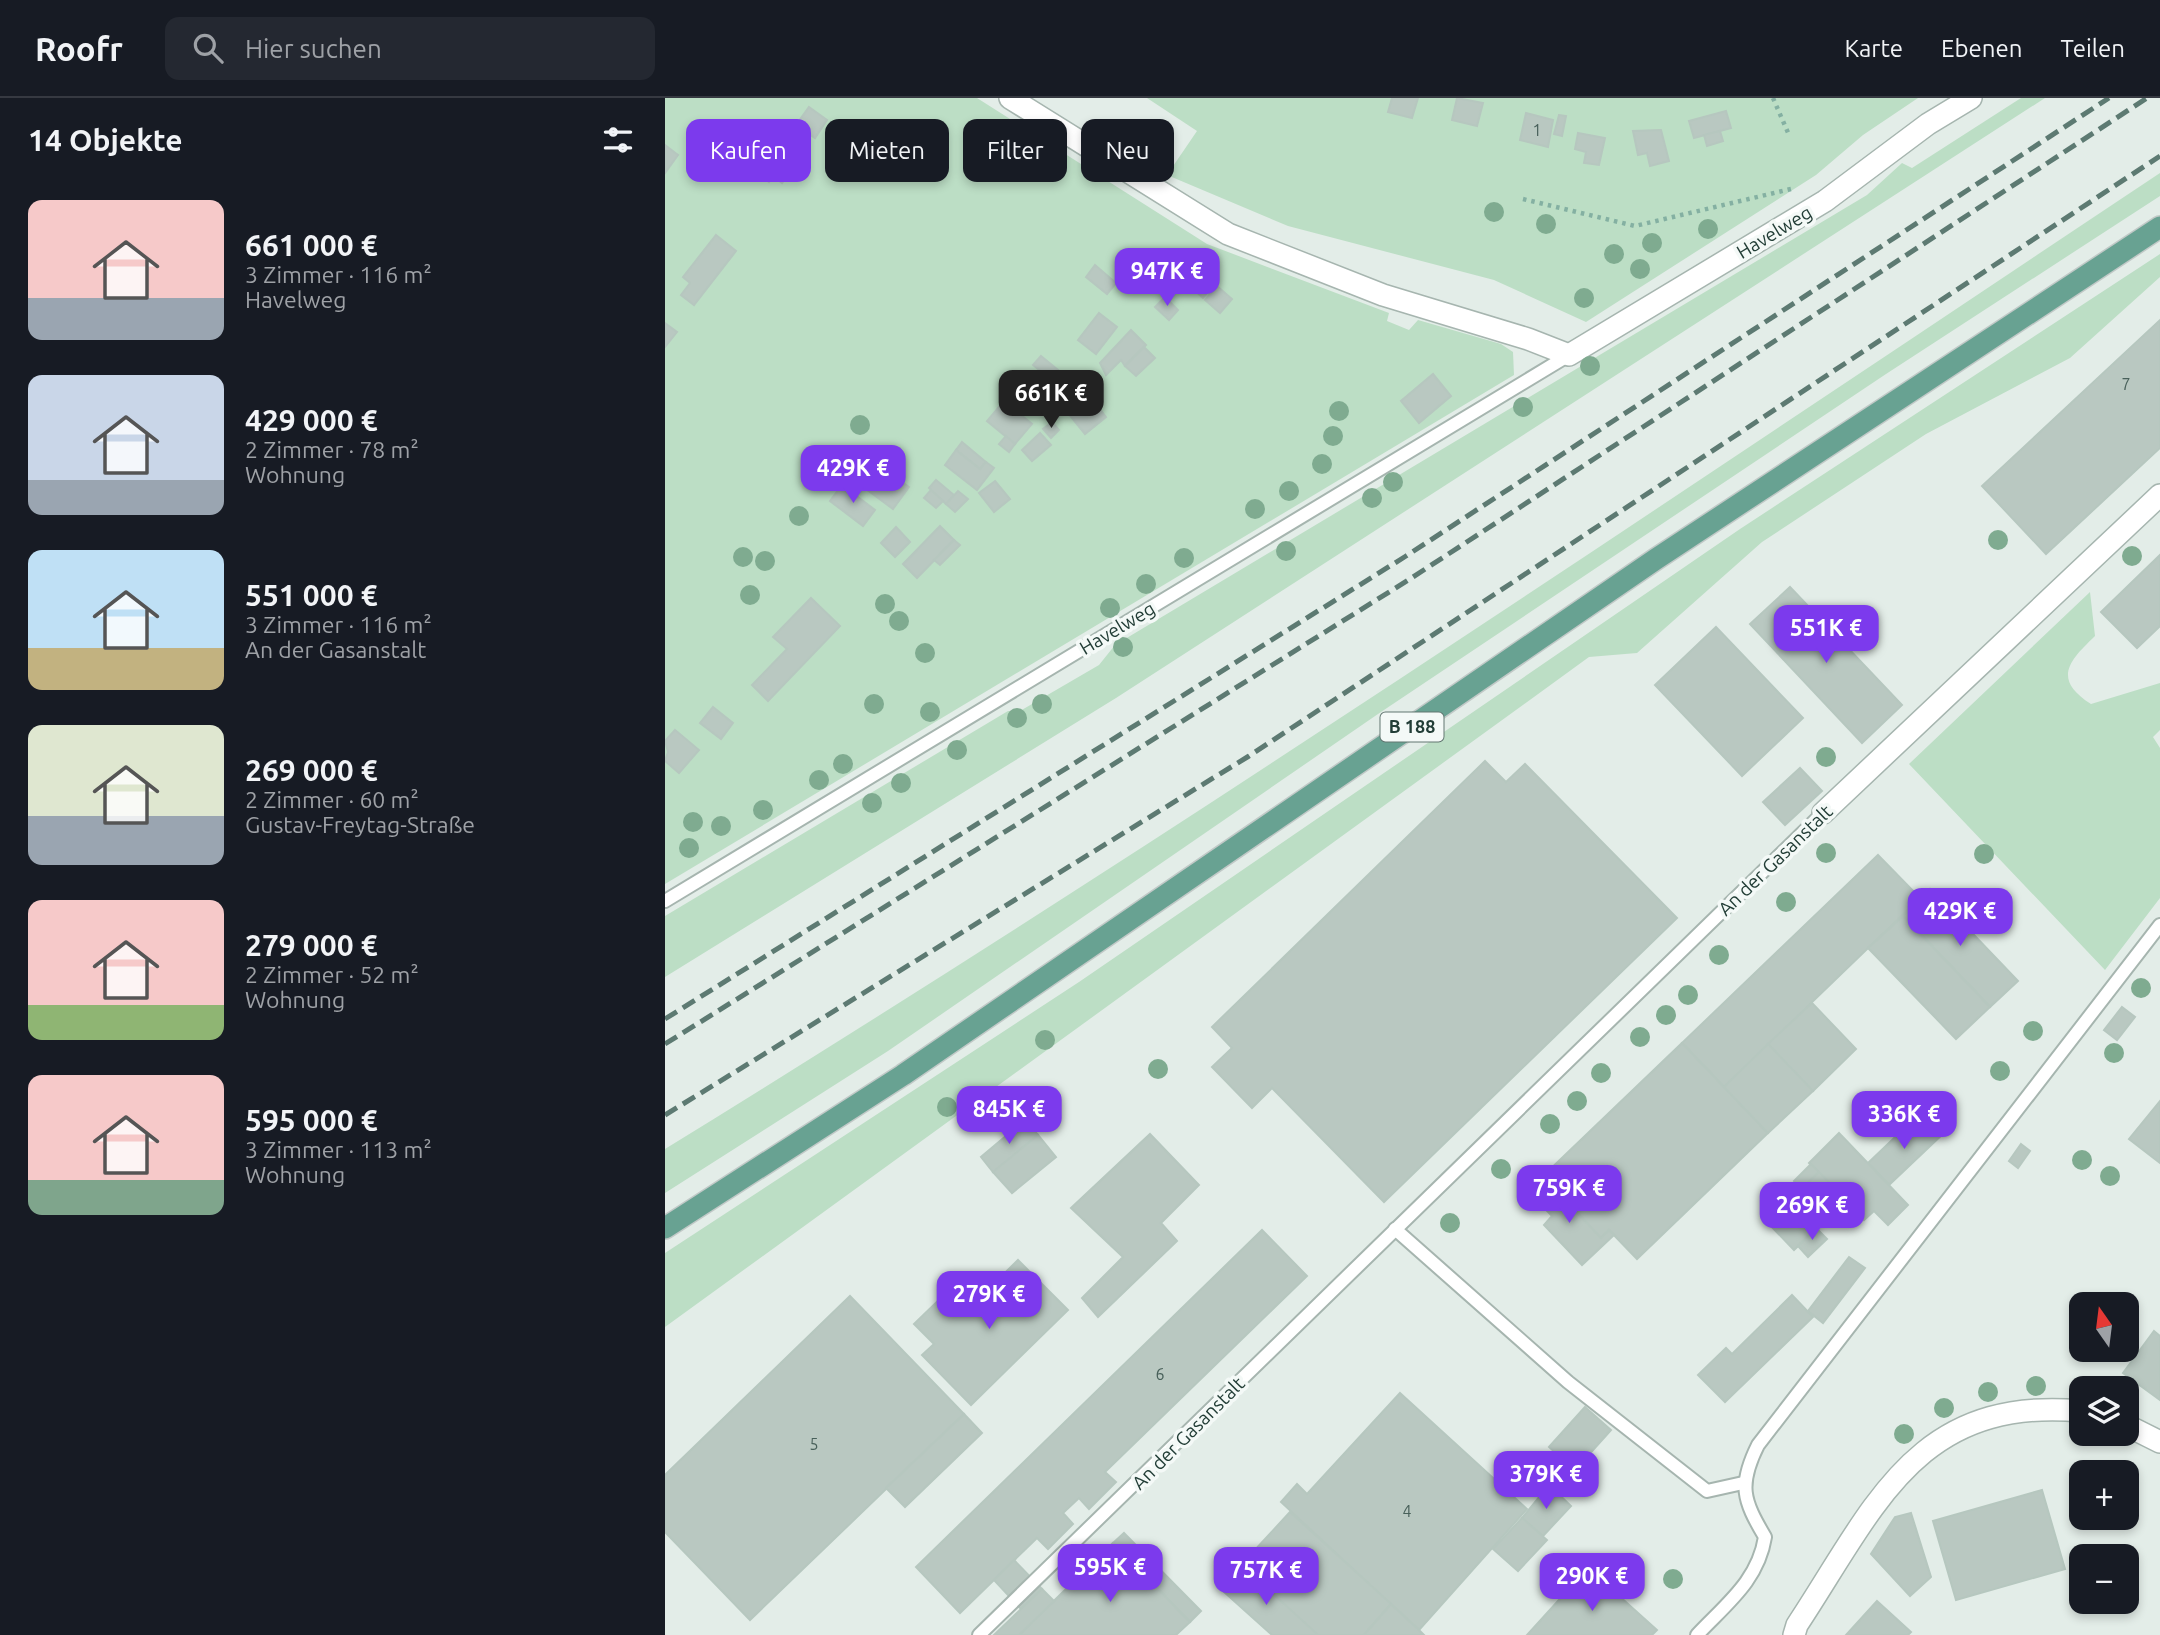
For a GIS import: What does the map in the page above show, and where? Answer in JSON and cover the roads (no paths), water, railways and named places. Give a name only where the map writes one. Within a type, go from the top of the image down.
[{"type":"main road","name":"B 188","points":[[665,1228],[903,1075],[1656,559],[2160,227]]},
{"type":"street","points":[[1010,98],[1228,234],[1383,295],[1528,339],[1569,355]]},
{"type":"street","name":"Havelweg","points":[[1569,355],[1825,201],[1928,124],[1971,98]]},
{"type":"street","name":"An der Gasanstalt","points":[[1823,813],[2160,495]]},
{"type":"street","points":[[1794,1635],[1797,1625],[1886,1492],[1914,1459],[1944,1435],[1996,1415],[2049,1409],[2069,1410]]},
{"type":"street","points":[[2139,1432],[2160,1442]]},
{"type":"lane","name":"Havelweg","points":[[665,901],[1569,355]]},
{"type":"lane","name":"An der Gasanstalt","points":[[979,1635],[1823,813]]},
{"type":"lane","points":[[1697,1635],[1756,1571],[1763,1551],[1765,1537],[1750,1511],[1743,1483],[1746,1469],[1758,1445],[2160,925]]},
{"type":"lane","points":[[1395,1229],[1568,1382],[1707,1491],[1743,1483]]},
{"type":"railway","points":[[665,1019],[1406,556],[2109,98]]},
{"type":"railway","points":[[665,1044],[1410,579],[2147,98]]},
{"type":"railway","points":[[665,1115],[1249,756],[2160,156]]}]
